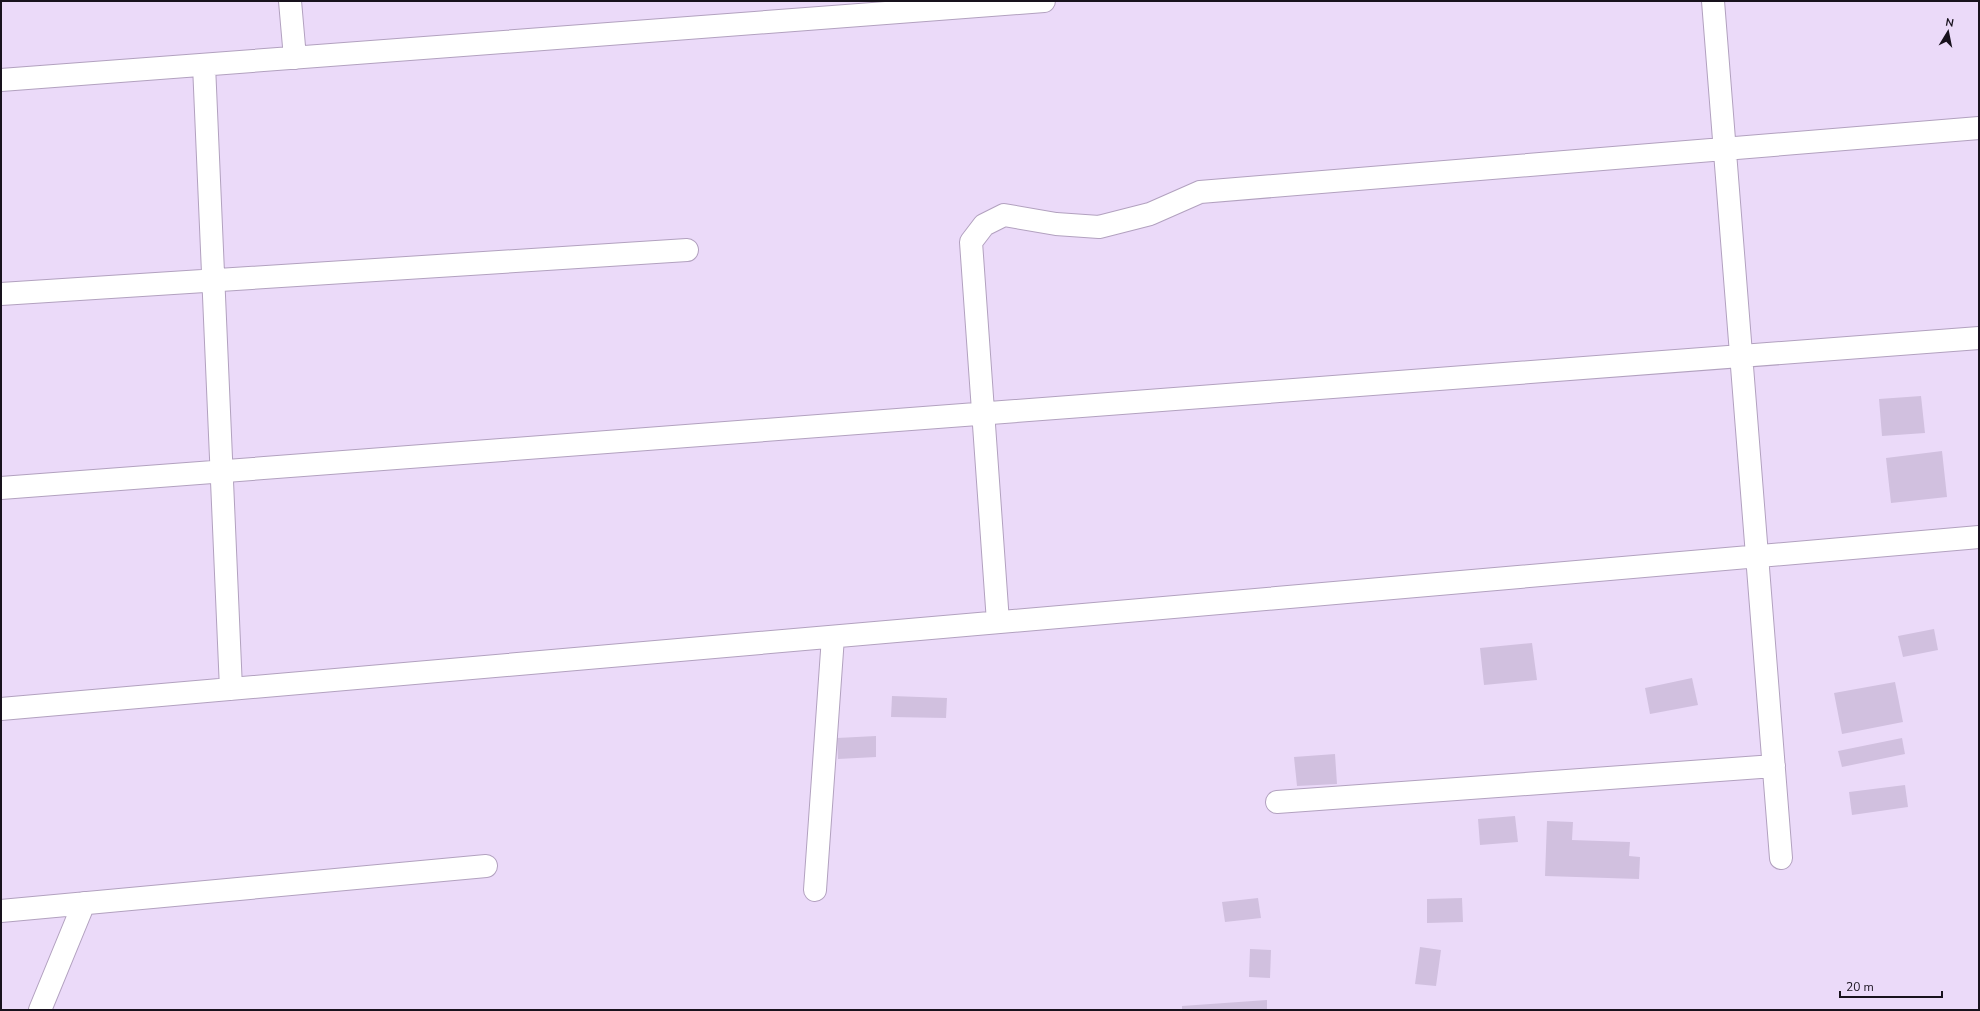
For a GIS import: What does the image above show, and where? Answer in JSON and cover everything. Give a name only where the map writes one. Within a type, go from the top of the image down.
[{"type":"street","points":[[290,1],[295,58]]},
{"type":"street","points":[[1,80],[1044,1]]},
{"type":"street","points":[[1712,1],[1781,858]]},
{"type":"street","points":[[204,65],[231,689]]},
{"type":"street","points":[[998,622],[971,242],[984,225],[1004,216],[1056,224],[1099,227],[1150,214],[1200,192],[1979,128]]},
{"type":"street","points":[[1,294],[686,250]]},
{"type":"street","points":[[1,488],[1979,338]]},
{"type":"street","points":[[1,709],[1979,537]]},
{"type":"street","points":[[815,890],[833,637]]},
{"type":"street","points":[[1277,802],[1774,766]]},
{"type":"street","points":[[1,911],[486,866]]},
{"type":"street","points":[[40,1010],[84,903]]},
{"type":"building","points":[[1921,396],[1925,433],[1882,436],[1879,399]]},
{"type":"building","points":[[1942,451],[1947,497],[1891,503],[1886,458]]},
{"type":"building","points":[[1934,629],[1938,650],[1903,657],[1898,636]]},
{"type":"building","points":[[1532,643],[1537,680],[1484,685],[1480,648]]},
{"type":"building","points":[[1692,678],[1698,705],[1650,714],[1645,688]]},
{"type":"building","points":[[1895,682],[1903,722],[1842,734],[1834,693]]},
{"type":"building","points":[[892,696],[947,698],[946,718],[891,717]]},
{"type":"building","points":[[876,736],[876,757],[838,759],[837,738]]},
{"type":"building","points":[[1902,738],[1905,754],[1842,767],[1838,751]]},
{"type":"building","points":[[1335,754],[1337,784],[1297,786],[1294,757]]},
{"type":"building","points":[[1905,785],[1908,807],[1852,815],[1849,792]]},
{"type":"building","points":[[1515,816],[1518,842],[1480,845],[1478,819]]},
{"type":"building","points":[[1547,821],[1573,822],[1572,840],[1630,842],[1629,856],[1640,857],[1639,879],[1545,876]]},
{"type":"building","points":[[1258,898],[1261,918],[1225,922],[1222,902]]},
{"type":"building","points":[[1462,898],[1463,922],[1427,923],[1427,899]]},
{"type":"building","points":[[1420,947],[1441,950],[1436,986],[1415,984]]},
{"type":"building","points":[[1250,949],[1271,950],[1270,978],[1249,977]]},
{"type":"building","points":[[1267,1000],[1267,1010],[1182,1010],[1182,1006]]}]
